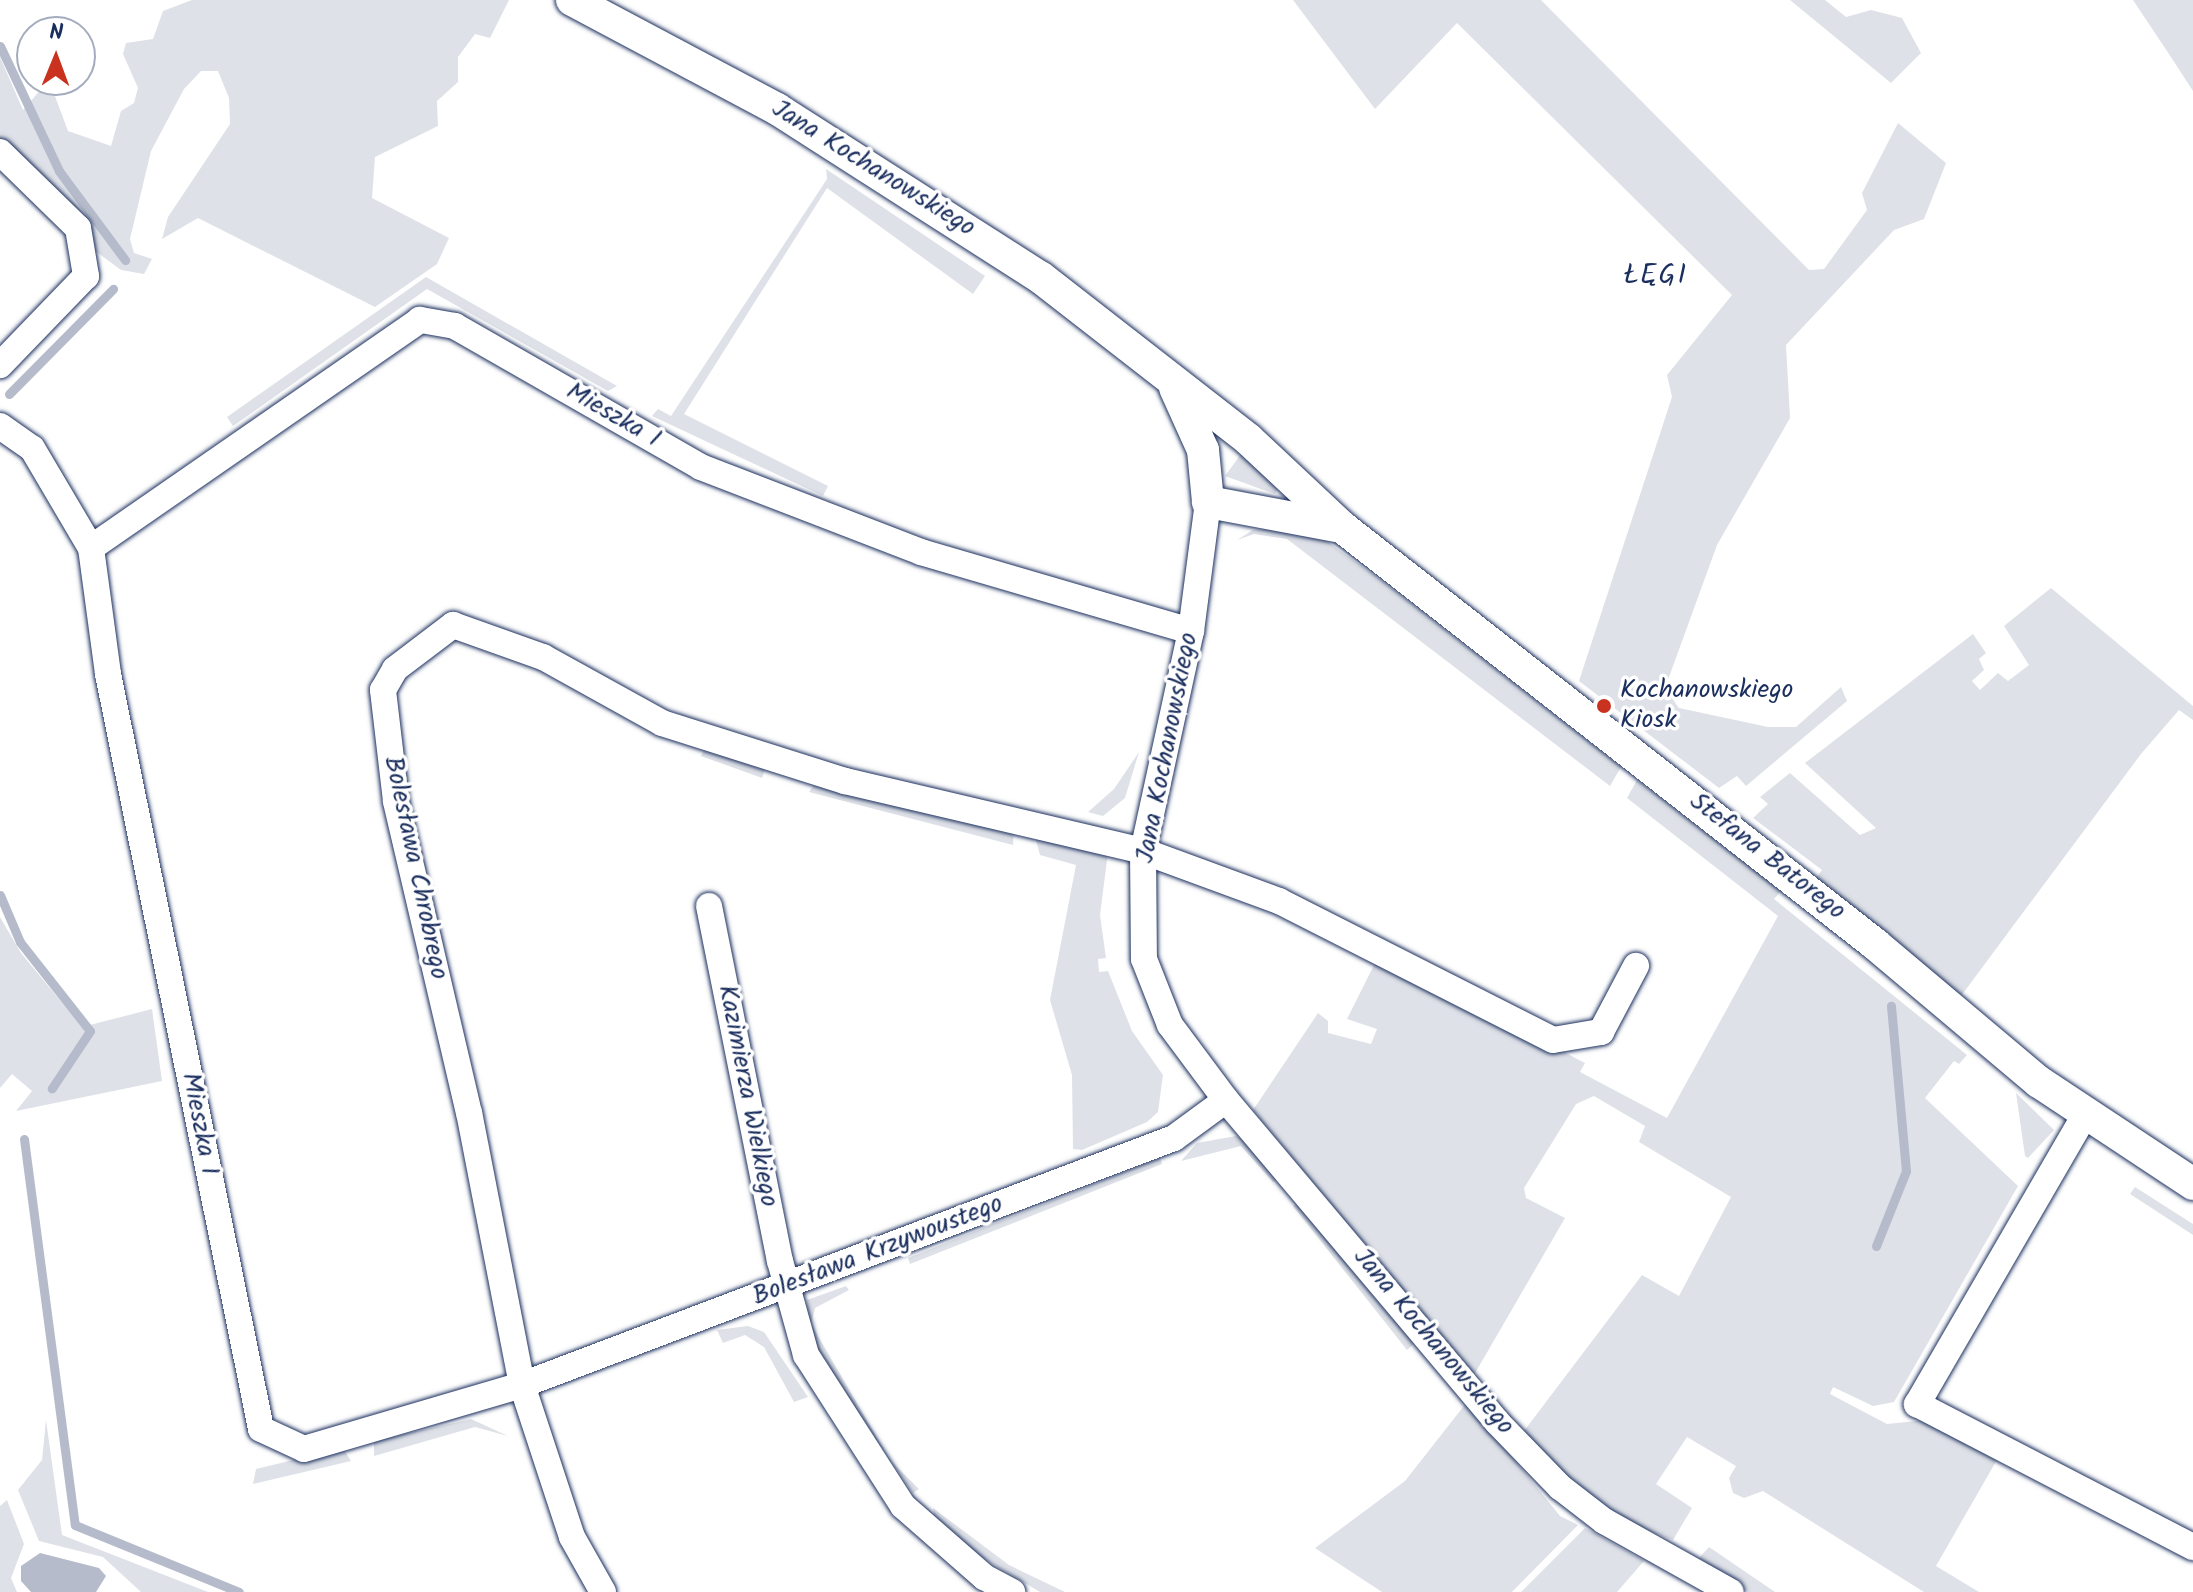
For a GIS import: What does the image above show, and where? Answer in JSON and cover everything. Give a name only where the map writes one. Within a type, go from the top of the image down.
[{"type":"street","name":"Jana Kochanowskiego","points":[[572,0],[777,109],[969,227],[1175,387],[1203,450],[1208,502],[1191,631],[1143,851],[1144,959],[1170,1025],[1226,1100],[1497,1422],[1560,1487],[1604,1521],[1731,1592]]},
{"type":"street","points":[[0,152],[78,228],[86,276],[0,365]]},
{"type":"street","name":"Mieszka I","points":[[91,548],[420,320],[455,326],[701,467],[921,552],[1191,631]]},
{"type":"street","name":"Stefana Batorego","points":[[1175,387],[1248,439],[1342,527],[2086,1113],[2193,1184]]},
{"type":"street","name":"Mieszka I","points":[[0,426],[32,448],[91,548],[108,674],[261,1429],[304,1449],[522,1385]]},
{"type":"street","points":[[1205,469],[1248,439]]},
{"type":"street","name":"Stefana Batorego","points":[[1208,502],[1342,527]]},
{"type":"street","name":"Bolesława Chrobrego","points":[[603,1592],[572,1537],[522,1385],[469,1113],[396,801],[383,690],[395,669],[453,625],[468,626],[543,657],[662,723],[845,781],[1143,851],[1279,901],[1553,1040],[1601,1032],[1636,966]]},
{"type":"street","name":"Kazimierza Wielkiego","points":[[709,906],[786,1286],[806,1355],[903,1506],[984,1577],[1012,1592]]},
{"type":"street","name":"Bolesława Krzywoustego","points":[[522,1385],[1174,1138],[1226,1100]]},
{"type":"street","points":[[2086,1113],[1917,1404],[2193,1547]]},
{"type":"shaded area","points":[[192,0],[509,0],[490,38],[475,34],[458,57],[458,82],[437,101],[438,126],[375,157],[372,198],[449,238],[437,264],[375,307],[198,218],[162,239],[168,217],[230,124],[229,98],[218,71],[201,71],[184,89],[151,151],[130,239],[134,253],[152,259],[144,274],[121,270],[94,250],[73,213],[0,138],[0,57],[23,110],[35,96],[55,96],[68,131],[111,146],[121,111],[134,103],[138,88],[123,54],[126,43],[153,39],[163,11]]},
{"type":"shaded area","points":[[1293,0],[1541,0],[1809,270],[1824,269],[1867,210],[1862,193],[1898,123],[1946,163],[1924,219],[1894,230],[1786,345],[1790,418],[1717,545],[1665,688],[1679,708],[1768,727],[1796,727],[1841,687],[1847,701],[1746,786],[1737,776],[1719,788],[1579,681],[1672,397],[1667,375],[1732,295],[1457,23],[1375,109]]},
{"type":"shaded area","points":[[1790,0],[1825,0],[1846,17],[1871,10],[1902,18],[1921,53],[1891,83]]},
{"type":"shaded area","points":[[2133,0],[2193,0],[2193,91],[2167,51]]},
{"type":"shaded area","points":[[826,169],[985,276],[973,294],[827,188],[684,414],[828,486],[823,496],[652,416],[658,409],[671,416],[827,179]]},
{"type":"shaded area","points":[[426,277],[617,386],[608,391],[427,289],[233,426],[227,417]]},
{"type":"shaded area","points":[[1241,454],[1279,487],[1275,494],[1225,476]]},
{"type":"shaded area","points":[[1274,529],[1318,535],[1378,578],[1621,767],[1610,786],[1287,539],[1254,534],[1237,540],[1253,530]]},
{"type":"shaded area","points":[[2051,588],[2193,706],[2193,720],[2179,710],[2141,754],[1961,996],[1815,879],[1822,870],[1753,818],[1768,804],[1760,797],[1790,773],[1860,835],[1876,828],[1805,763],[1973,634],[1986,653],[1979,659],[1984,670],[1972,681],[1980,690],[1998,673],[2008,681],[2029,665],[2004,626]]},
{"type":"shaded area","points":[[707,744],[766,766],[762,778],[701,756]]},
{"type":"shaded area","points":[[1139,752],[1125,798],[1103,816],[1088,812],[1114,789]]},
{"type":"shaded area","points":[[1637,780],[1781,891],[1774,899],[1967,1055],[1959,1064],[1954,1061],[1925,1098],[2018,1186],[1894,1402],[1873,1406],[1833,1387],[1830,1394],[1887,1424],[1927,1420],[1998,1458],[1936,1566],[1979,1592],[1924,1592],[1763,1491],[1744,1498],[1733,1493],[1729,1478],[1736,1466],[1687,1437],[1656,1484],[1692,1508],[1673,1540],[1631,1524],[1578,1489],[1524,1431],[1642,1275],[1679,1296],[1731,1197],[1639,1142],[1645,1126],[1594,1096],[1576,1104],[1524,1188],[1526,1198],[1565,1218],[1474,1375],[1253,1110],[1318,1013],[1328,1021],[1328,1033],[1371,1044],[1377,1029],[1347,1019],[1378,957],[1585,1063],[1580,1072],[1667,1118],[1778,916],[1627,798]]},
{"type":"shaded area","points":[[817,781],[1014,829],[1013,845],[809,792]]},
{"type":"shaded area","points":[[1034,833],[1108,852],[1100,915],[1106,958],[1098,959],[1099,972],[1108,971],[1132,1031],[1163,1075],[1158,1112],[1147,1122],[1082,1150],[1073,1149],[1072,1075],[1050,1000],[1076,865],[1040,855]]},
{"type":"shaded area","points":[[0,917],[21,953],[82,1027],[152,1009],[162,1081],[16,1111],[32,1091],[12,1074],[0,1088]]},
{"type":"shaded area","points":[[2016,1093],[2054,1130],[2028,1158],[2025,1156]]},
{"type":"shaded area","points":[[1236,1136],[1249,1143],[1280,1179],[1273,1182],[1241,1146],[1181,1161],[1197,1143]]},
{"type":"shaded area","points":[[1160,1158],[1162,1164],[910,1264],[908,1258]]},
{"type":"shaded area","points":[[2135,1187],[2193,1224],[2193,1235],[2130,1194]]},
{"type":"shaded area","points":[[1301,1202],[1415,1343],[1407,1350],[1293,1206]]},
{"type":"shaded area","points":[[846,1286],[849,1290],[815,1308],[811,1324],[887,1454],[809,1340],[807,1300]]},
{"type":"shaded area","points":[[748,1326],[764,1332],[808,1397],[794,1402],[764,1347],[745,1335],[723,1343],[717,1330]]},
{"type":"shaded area","points":[[1467,1402],[1560,1516],[1578,1525],[1512,1592],[1382,1592],[1315,1548],[1405,1481]]},
{"type":"shaded area","points":[[471,1419],[508,1436],[475,1427],[374,1456],[374,1441]]},
{"type":"shaded area","points":[[46,1420],[62,1535],[208,1592],[141,1592],[103,1557],[39,1541],[18,1490],[42,1460]]},
{"type":"shaded area","points":[[343,1448],[351,1461],[253,1484],[256,1469]]},
{"type":"shaded area","points":[[892,1462],[919,1489],[913,1493]]},
{"type":"shaded area","points":[[7,1500],[24,1544],[11,1578],[17,1592],[0,1592],[0,1506]]},
{"type":"shaded area","points":[[933,1508],[1009,1565],[1065,1592],[1040,1592],[979,1556],[934,1516]]},
{"type":"shaded area","points":[[1585,1528],[1644,1561],[1617,1592],[1521,1592]]},
{"type":"shaded area","points":[[1709,1547],[1775,1592],[1748,1592],[1699,1558]]},
{"type":"water","points":[[40,1553],[99,1568],[106,1576],[96,1592],[31,1592],[21,1581],[21,1566]]},
{"type":"waterway","points":[[0,46],[59,171],[125,260]]},
{"type":"waterway","points":[[9,394],[113,289]]},
{"type":"waterway","points":[[0,895],[20,942],[90,1031],[52,1088]]},
{"type":"waterway","points":[[1876,1246],[1906,1171],[1891,1006]]},
{"type":"waterway","points":[[24,1139],[75,1525],[239,1592]]},
{"type":"place","name":"Kochanowskiego Kiosk","points":[[1604,706]]},
{"type":"district","name":"ŁĘGI","points":[[1656,276]]}]
